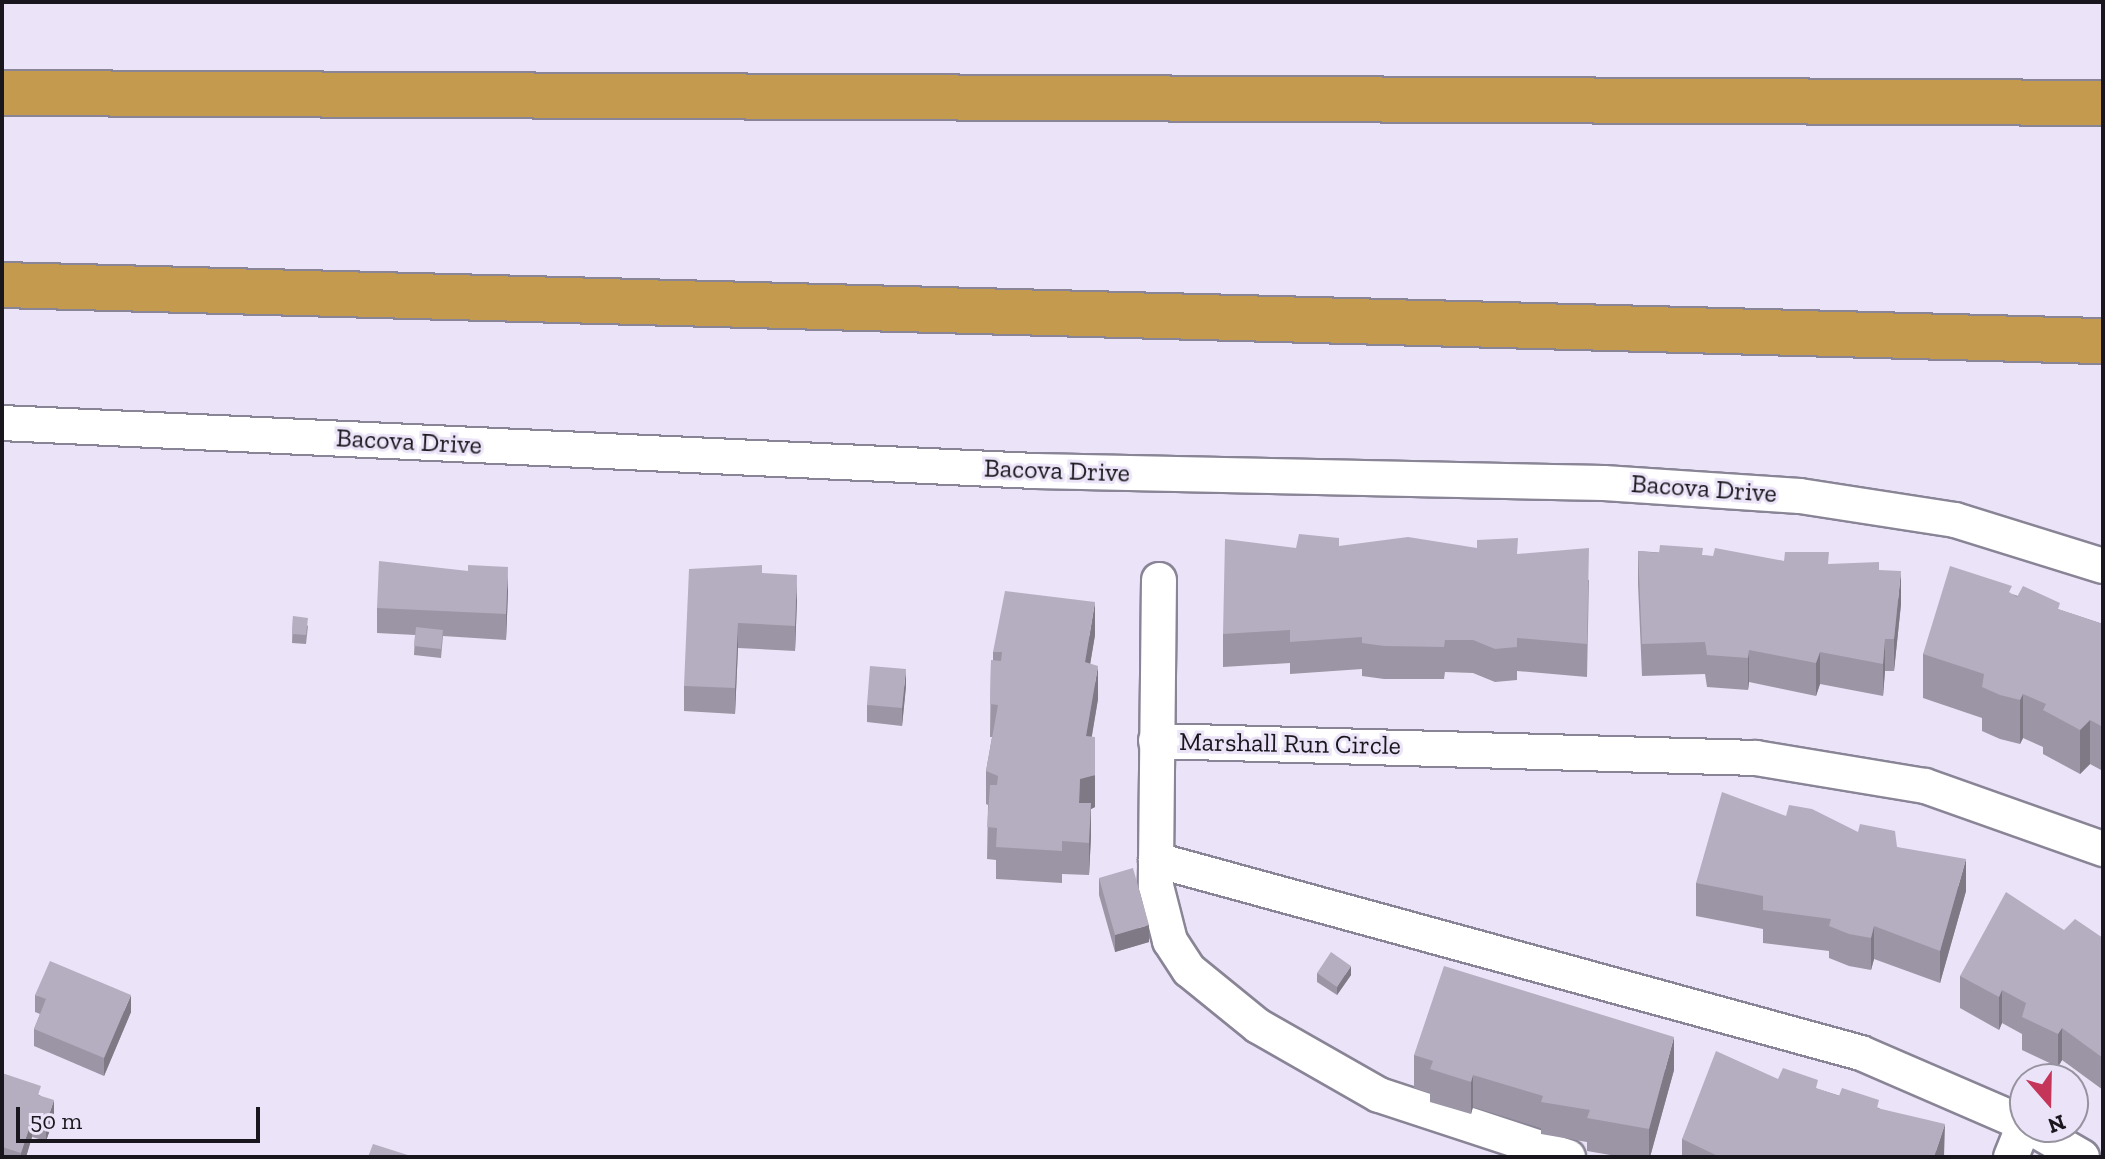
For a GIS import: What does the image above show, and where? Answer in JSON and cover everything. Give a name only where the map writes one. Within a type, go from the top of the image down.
[{"type":"highway","points":[[2,93],[2103,103]]},
{"type":"highway","points":[[2,285],[2103,341]]},
{"type":"street","name":"Bacova Drive","points":[[2,423],[1035,471],[1604,483],[1800,496],[1955,520],[2103,566]]},
{"type":"street","points":[[1156,741],[1159,580]]},
{"type":"street","name":"Marshall Run Circle","points":[[1568,1157],[1379,1095],[1247,1018],[1189,970],[1170,941],[1156,860],[1156,741],[1756,758],[1925,786],[2103,849]]},
{"type":"street","points":[[1156,860],[1861,1053],[2009,1118]]},
{"type":"street","points":[[2058,1143],[2082,1157]]},
{"type":"building","points":[[1299,534],[1339,538],[1339,546],[1408,537],[1477,548],[1477,540],[1518,538],[1517,554],[1589,548],[1587,644],[1517,638],[1517,647],[1495,649],[1473,640],[1445,640],[1444,647],[1384,646],[1362,643],[1362,637],[1290,642],[1290,630],[1223,634],[1225,539],[1296,548]]},
{"type":"building","points":[[1660,545],[1703,548],[1702,555],[1713,556],[1715,548],[1784,561],[1785,552],[1829,552],[1828,564],[1879,562],[1879,570],[1901,571],[1894,639],[1885,639],[1883,664],[1820,652],[1816,663],[1749,650],[1748,658],[1707,655],[1705,642],[1642,644],[1638,551],[1659,553]]},
{"type":"building","points":[[379,561],[468,571],[468,565],[508,567],[506,614],[377,608]]},
{"type":"building","points":[[762,565],[762,573],[797,575],[795,626],[738,623],[735,688],[684,686],[689,569]]},
{"type":"building","points":[[1950,566],[2012,586],[2009,592],[2017,597],[2023,586],[2060,603],[2058,609],[2103,624],[2103,727],[2090,720],[2080,730],[2043,710],[2046,704],[2023,694],[2020,700],[2000,695],[1982,687],[1984,674],[1923,654]]},
{"type":"building","points":[[1005,591],[1095,602],[1085,662],[1098,666],[1086,736],[1095,737],[1095,775],[1080,779],[1079,803],[1091,803],[1089,843],[1062,841],[1062,851],[996,847],[997,828],[987,827],[990,785],[997,785],[998,776],[986,771],[998,705],[990,704],[991,660],[1001,661],[1002,652],[993,652]]},
{"type":"building","points":[[293,616],[308,618],[306,635],[292,634]]},
{"type":"building","points":[[416,627],[443,630],[441,649],[414,646]]},
{"type":"building","points":[[870,666],[906,669],[902,708],[867,705]]},
{"type":"building","points":[[1722,792],[1786,816],[1789,805],[1812,809],[1858,832],[1860,824],[1895,831],[1897,847],[1966,859],[1940,951],[1874,926],[1871,938],[1849,934],[1829,926],[1831,919],[1763,910],[1763,896],[1696,883]]},
{"type":"building","points":[[1133,868],[1149,925],[1115,935],[1099,878]]},
{"type":"building","points":[[2006,892],[2064,930],[2075,919],[2103,938],[2103,1058],[2062,1028],[2058,1034],[2022,1017],[2026,1003],[2002,990],[1999,997],[1960,976]]},
{"type":"building","points":[[1331,952],[1351,966],[1337,987],[1317,973]]},
{"type":"building","points":[[50,961],[131,995],[104,1058],[34,1029],[46,999],[35,995]]},
{"type":"building","points":[[1444,966],[1674,1037],[1649,1129],[1587,1118],[1590,1110],[1541,1102],[1543,1096],[1473,1075],[1471,1082],[1430,1069],[1433,1061],[1414,1055]]},
{"type":"building","points":[[1716,1051],[1778,1079],[1783,1068],[1818,1080],[1816,1088],[1839,1096],[1842,1088],[1879,1100],[1877,1108],[1945,1124],[1934,1157],[1720,1157],[1682,1139]]},
{"type":"building","points":[[2,1073],[41,1086],[38,1095],[54,1100],[46,1124],[32,1120],[21,1153],[2,1147]]},
{"type":"building","points":[[373,1144],[414,1157],[368,1157]]}]
